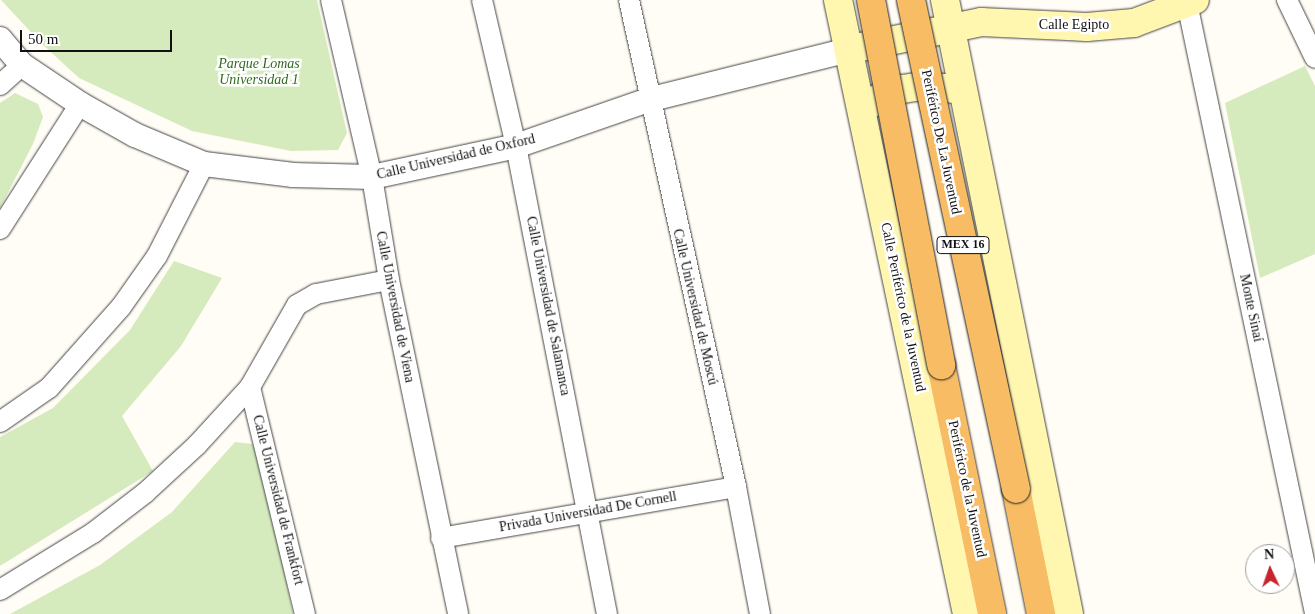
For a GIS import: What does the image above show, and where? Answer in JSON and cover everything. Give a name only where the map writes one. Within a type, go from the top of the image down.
[{"type":"highway","name":"Periférico de la Juventud","points":[[871,0],[941,365],[992,614]]},
{"type":"highway","name":"Periférico De La Juventud","points":[[912,0],[1041,614]]},
{"type":"main road","name":"Calle Periférico de la Juventud","points":[[838,0],[967,614]]},
{"type":"main road","points":[[945,0],[1070,614]]},
{"type":"main road","name":"Calle Egipto","points":[[848,50],[981,22],[1114,25],[1134,23],[1191,2]]},
{"type":"main road","points":[[863,115],[870,103],[883,96],[921,86],[952,88],[965,97]]},
{"type":"street","name":"Calle Universidad de Viena","points":[[331,0],[372,177],[389,280],[458,614]]},
{"type":"street","name":"Calle Universidad de Salamanca","points":[[482,0],[516,146],[607,614]]},
{"type":"street","name":"Calle Universidad de Moscú","points":[[629,0],[648,100],[736,487],[760,614]]},
{"type":"street","points":[[1287,0],[1315,58]]},
{"type":"street","name":"Monte Sinaí","points":[[1191,2],[1315,613]]},
{"type":"street","name":"Calle Universidad de Oxford","points":[[0,39],[22,65],[80,104],[135,135],[204,164],[293,175],[372,177],[516,146],[648,100],[848,50]]},
{"type":"street","points":[[0,85],[22,65]]},
{"type":"street","points":[[0,229],[80,104]]},
{"type":"street","points":[[0,422],[49,388],[121,307],[157,256],[204,164]]},
{"type":"street","points":[[0,590],[93,533],[145,493],[197,445],[250,387],[297,305],[316,294],[389,280]]},
{"type":"street","name":"Calle Universidad de Frankfort","points":[[250,387],[305,614]]},
{"type":"street","name":"Privada Universidad De Cornell","points":[[441,538],[588,511],[736,487]]},
{"type":"green space","name":"Parque Lomas Universidad 1","points":[[1,0],[317,0],[347,133],[338,150],[291,151],[192,131],[79,78],[42,44]]},
{"type":"green space","points":[[1305,66],[1315,86],[1315,254],[1260,278],[1225,103]]},
{"type":"green space","points":[[15,93],[38,104],[43,117],[33,144],[0,208],[0,103]]},
{"type":"green space","points":[[174,261],[222,278],[181,346],[122,416],[153,471],[0,566],[0,437],[53,408],[130,330]]},
{"type":"green space","points":[[235,442],[252,444],[259,453],[293,614],[10,614],[100,565],[172,512]]}]
